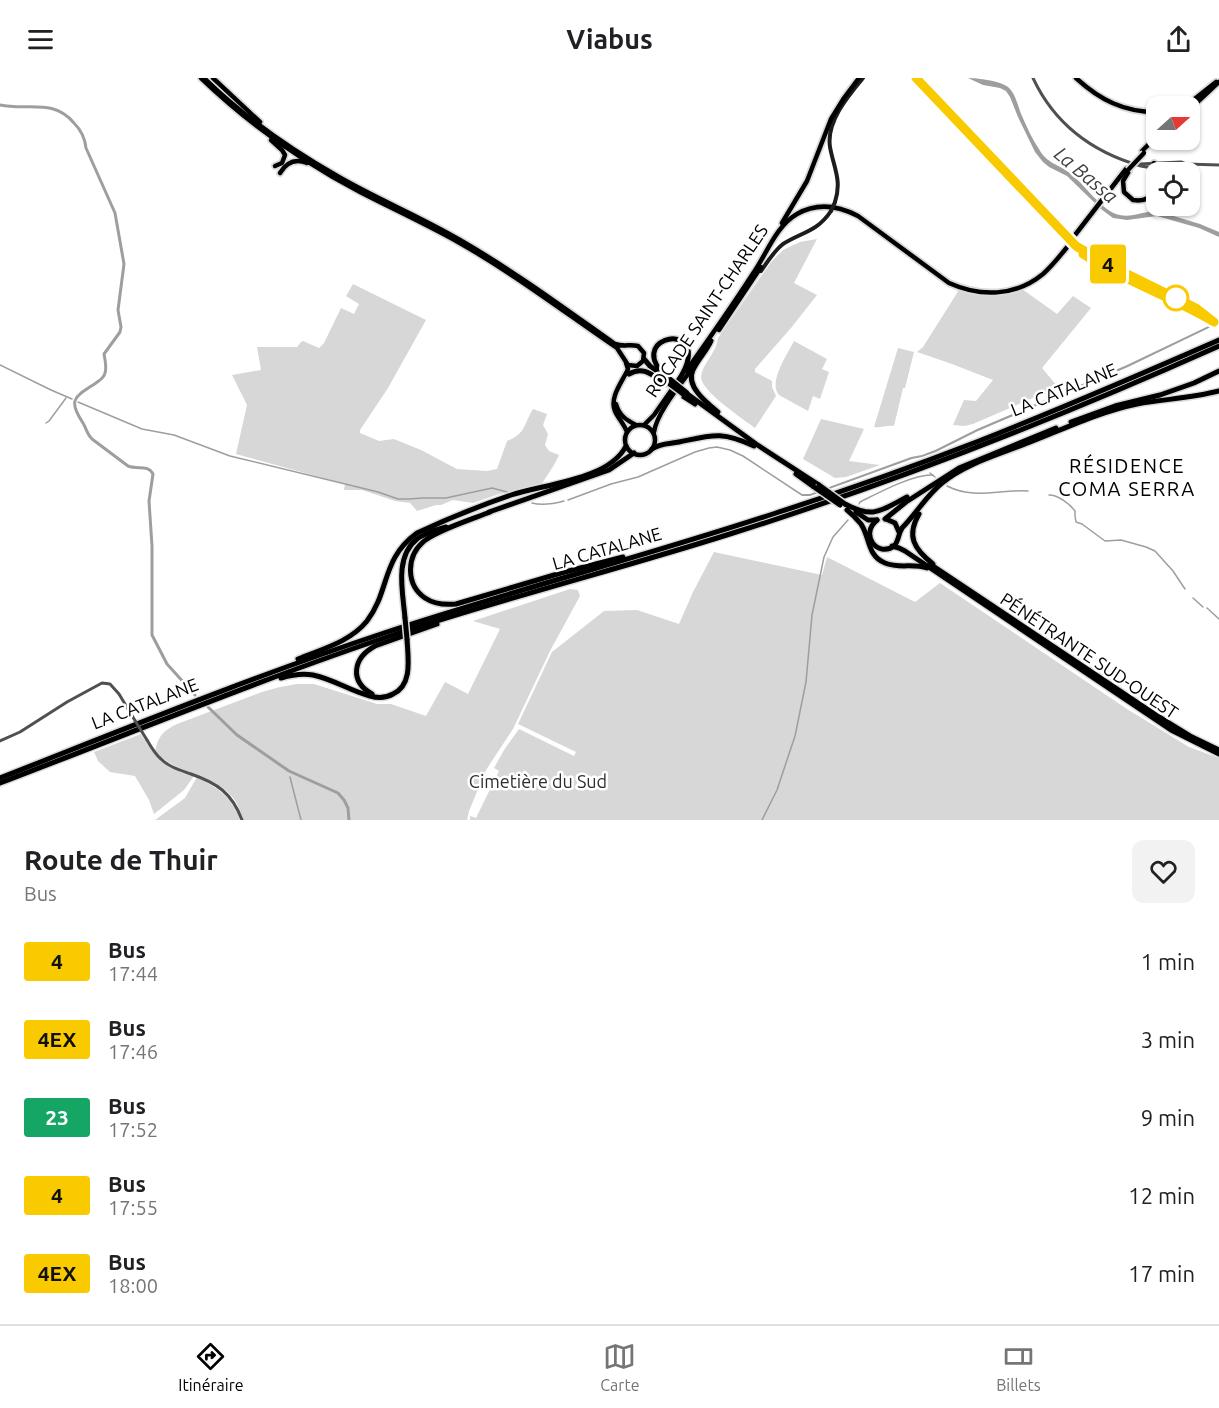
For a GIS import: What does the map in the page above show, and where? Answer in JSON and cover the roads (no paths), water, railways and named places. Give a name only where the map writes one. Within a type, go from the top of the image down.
[{"type":"highway","points":[[667,380],[656,366],[654,355],[658,344],[672,338],[681,341],[688,356],[686,366],[678,381]]},
{"type":"highway","name":"LA CATALANE","points":[[0,778],[278,669],[380,634],[477,602],[768,516],[930,459],[1074,403],[1219,340]]},
{"type":"highway","points":[[711,341],[693,370],[693,384],[715,410],[751,438],[755,445]]},
{"type":"highway","name":"LA CATALANE","points":[[0,783],[329,657],[466,612],[733,533],[888,481],[1026,429],[1219,346]]},
{"type":"highway","points":[[644,359],[667,380],[726,425],[865,521],[870,530]]},
{"type":"highway","points":[[636,366],[648,369],[667,380]]},
{"type":"highway","points":[[629,374],[635,370],[642,370],[667,380]]},
{"type":"highway","points":[[885,519],[933,484],[973,461],[1094,412],[1160,395],[1219,371]]},
{"type":"highway","points":[[877,520],[872,524],[870,540],[874,545],[883,549],[892,546],[925,501],[941,484],[961,471],[1095,416],[1137,404],[1219,391]]},
{"type":"highway","points":[[685,394],[755,445]]},
{"type":"highway","points":[[652,449],[663,444],[709,435],[735,438],[755,445]]},
{"type":"highway","points":[[278,669],[287,663],[341,641],[366,622],[378,601],[395,555],[409,539],[424,530],[487,503],[556,485],[605,467],[621,454],[626,446]]},
{"type":"highway","points":[[433,531],[603,472],[634,453]]},
{"type":"highway","points":[[844,506],[864,512],[876,512],[933,484]]},
{"type":"highway","points":[[925,501],[913,525],[913,539],[920,553],[937,567]]},
{"type":"highway","points":[[253,685],[295,675],[310,674],[371,697],[387,697],[396,693],[405,683],[408,669],[402,571],[404,558],[418,539],[487,503]]},
{"type":"highway","points":[[844,506],[872,521],[885,519],[895,523],[903,546],[910,552],[937,567],[1159,717],[1219,750]]},
{"type":"highway","name":"PÉNÉTRANTE SUD-OUEST","points":[[844,506],[861,524],[870,549],[881,561],[894,565],[923,566],[945,577]]},
{"type":"highway","points":[[490,512],[430,537],[417,549],[411,560],[410,575],[417,591],[423,597],[437,603],[456,604],[561,573],[631,555],[639,556]]},
{"type":"highway","name":"PÉNÉTRANTE SUD-OUEST","points":[[892,546],[905,550],[1171,730],[1219,754]]},
{"type":"highway","points":[[380,697],[363,688],[357,677],[358,660],[367,651],[375,646],[457,618],[466,612]]},
{"type":"main road","points":[[213,78],[267,128],[307,158]]},
{"type":"main road","points":[[738,303],[774,253],[784,244],[820,225],[836,202],[838,183],[831,149],[831,128],[861,78]]},
{"type":"main road","points":[[750,278],[807,181],[831,119],[844,98],[861,78]]},
{"type":"main road","points":[[916,78],[1076,246],[1196,308],[1219,326]]},
{"type":"main road","points":[[1076,78],[1093,92],[1115,105],[1146,112]]},
{"type":"main road","points":[[204,80],[260,125],[307,158],[508,269],[615,344],[641,347],[644,359],[629,374],[617,397],[616,405],[628,422],[648,426],[654,432],[655,441],[652,449],[643,454],[634,453],[626,446],[627,432],[636,425]]},
{"type":"main road","points":[[204,80],[282,150],[285,155],[284,161],[275,166]]},
{"type":"main road","points":[[1198,96],[1218,81]]},
{"type":"main road","points":[[1200,98],[1218,81]]},
{"type":"main road","points":[[226,100],[275,139],[317,167],[437,230],[507,271],[617,348],[628,369],[613,403],[627,432]]},
{"type":"main road","name":"ROCADE SAINT-CHARLES","points":[[644,425],[654,415],[750,278],[778,231],[799,213],[814,207],[830,206],[849,211],[949,283],[988,293],[1013,290],[1035,280],[1051,266],[1146,149]]},
{"type":"main road","points":[[280,173],[290,162],[303,161],[359,191]]},
{"type":"main road","points":[[1128,170],[1123,181],[1124,192],[1133,200],[1146,198]]},
{"type":"main road","name":"ROCADE SAINT-CHARLES","points":[[654,432],[663,410],[738,303],[792,220],[806,212],[821,208],[841,210],[892,242]]},
{"type":"main road","points":[[623,356],[629,346]]},
{"type":"main road","points":[[626,363],[636,366]]},
{"type":"street","points":[[1033,78],[1050,106],[1069,128],[1099,150],[1116,158],[1146,165]]},
{"type":"street","points":[[1200,164],[1219,165]]},
{"type":"street","points":[[0,741],[20,732],[102,683],[110,684],[119,694],[161,760],[173,768],[215,785],[234,802],[242,820]]},
{"type":"waterway","points":[[0,105],[49,108],[66,115],[82,134],[115,213],[124,264],[118,310],[120,332],[104,354],[106,368],[104,376],[78,395],[75,409],[92,439],[128,466],[146,468],[153,474],[149,501],[152,546],[152,635],[167,664],[195,695]]},
{"type":"waterway","points":[[0,365],[72,399]]},
{"type":"waterway","points":[[46,423],[66,398]]},
{"type":"waterway","points":[[78,402],[142,429],[174,435],[230,456],[378,492],[398,499],[446,498],[492,488],[507,492]]},
{"type":"waterway","points":[[568,500],[638,477],[695,452],[717,447],[743,456],[802,495]]},
{"type":"waterway","points":[[930,473],[935,477]]},
{"type":"waterway","points":[[859,504],[906,481],[933,475]]},
{"type":"waterway","points":[[947,486],[978,493],[1028,491]]},
{"type":"waterway","points":[[1049,495],[1067,503],[1075,511],[1076,522],[1105,541],[1121,540],[1155,551],[1185,589]]},
{"type":"waterway","points":[[532,503],[548,504],[564,501]]},
{"type":"waterway","points":[[762,820],[777,790],[795,736],[806,682],[812,615],[824,557],[833,537],[848,520]]},
{"type":"waterway","points":[[1193,598],[1203,607]]},
{"type":"waterway","points":[[1207,608],[1219,619]]},
{"type":"waterway","points":[[208,707],[237,735],[289,771],[338,793],[348,808],[349,820]]},
{"type":"waterway","points":[[290,777],[301,820]]},
{"type":"district","name":"RÉSIDENCE COMA SERRA","points":[[1127,478]]},
{"type":"water label","name":"La Bassa","points":[[1086,175]]},
{"type":"park label","name":"Cimetière du Sud","points":[[538,782]]}]
